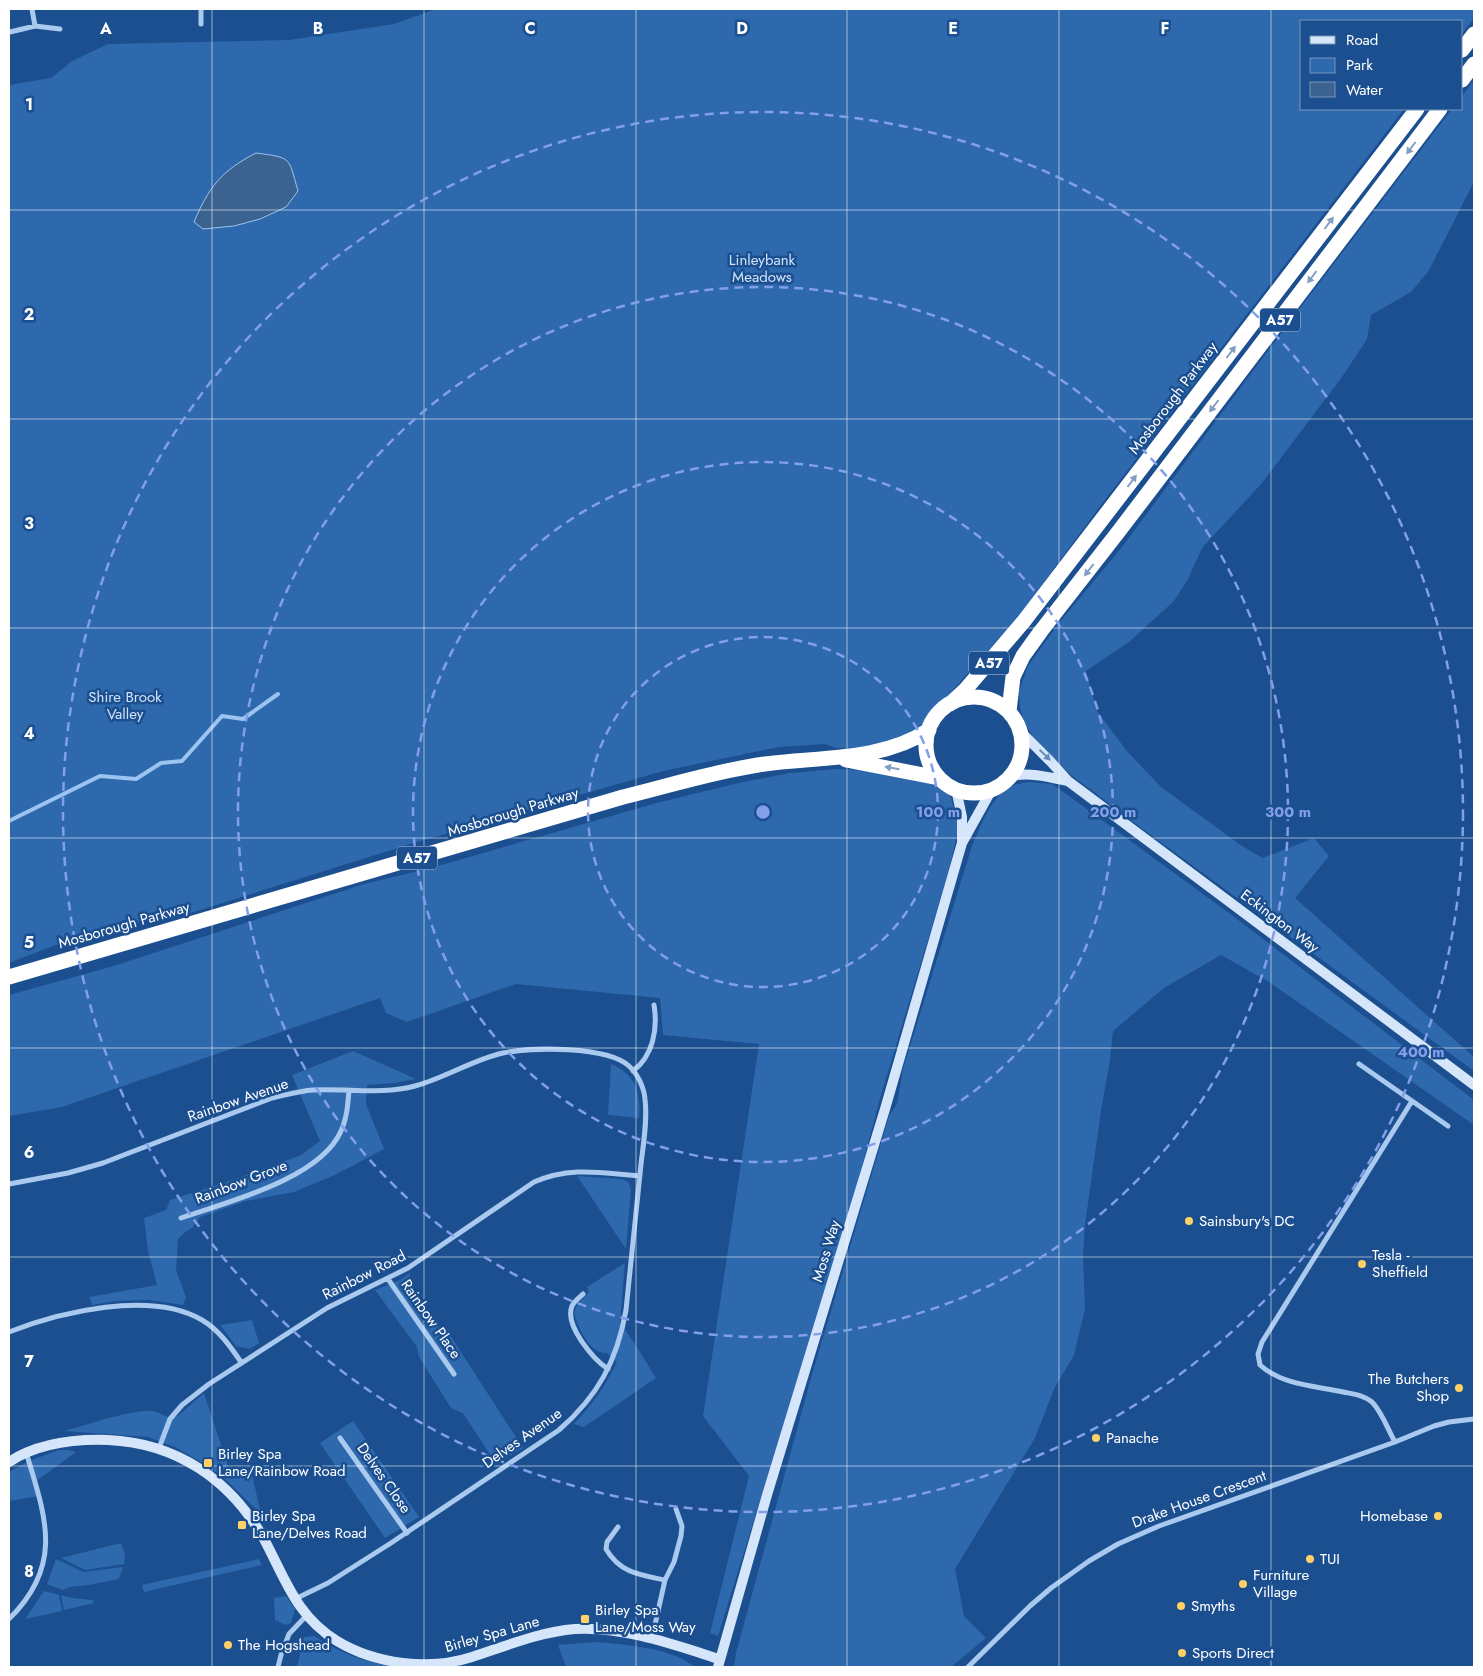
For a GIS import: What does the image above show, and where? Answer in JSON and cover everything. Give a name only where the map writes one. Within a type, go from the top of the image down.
[{"type":"highway","points":[[1463,49],[1474,34]]},
{"type":"highway","points":[[1463,79],[1474,64]]},
{"type":"highway","name":"Mosborough Parkway","points":[[950,704],[965,690],[1024,621],[1416,110]]},
{"type":"highway","name":"A57","points":[[939,778],[956,789],[974,792],[992,789],[1002,784],[1011,776],[1018,766],[1022,754],[1020,730],[1016,720],[1009,711],[1013,677],[1023,656],[1439,110]]},
{"type":"highway","points":[[950,704],[965,698],[981,697],[996,702],[1009,711]]},
{"type":"highway","name":"A57","points":[[929,730],[941,711],[950,704]]},
{"type":"highway","points":[[929,730],[926,743],[928,756],[939,778]]},
{"type":"highway","name":"Mosborough Parkway","points":[[9,977],[623,797],[709,775],[758,765],[861,754],[898,746],[917,738],[929,730]]},
{"type":"highway","name":"Mosborough Parkway","points":[[830,758],[939,778]]},
{"type":"street","points":[[32,9],[35,26]]},
{"type":"street","points":[[200,9],[201,24]]},
{"type":"street","points":[[10,32],[35,26],[60,29]]},
{"type":"street","name":"Eckington Way","points":[[1020,730],[1068,782],[1474,1085]]},
{"type":"street","name":"Eckington Way","points":[[1011,776],[1020,774],[1042,775],[1068,782]]},
{"type":"street","name":"Moss Way","points":[[956,789],[962,818],[962,843]]},
{"type":"street","name":"Moss Way","points":[[719,1663],[770,1486],[885,1109],[962,843],[992,789]]},
{"type":"street","points":[[633,1071],[644,1061],[648,1053],[655,1031],[656,1015],[654,1005]]},
{"type":"street","name":"Rainbow Avenue","points":[[9,1184],[103,1163],[272,1098],[313,1090],[381,1091],[413,1087],[487,1057],[521,1050],[590,1052],[613,1057],[629,1066],[640,1082],[645,1096],[646,1108],[640,1176]]},
{"type":"street","points":[[1358,1064],[1448,1126]]},
{"type":"street","name":"Rainbow Grove","points":[[181,1218],[268,1187],[305,1169],[321,1157],[332,1146],[341,1131],[348,1104],[349,1090]]},
{"type":"street","points":[[1395,1442],[1372,1402],[1361,1395],[1294,1382],[1270,1374],[1260,1365],[1258,1354],[1262,1342],[1412,1101]]},
{"type":"street","name":"Rainbow Road","points":[[159,1448],[170,1419],[182,1405],[241,1362],[327,1308],[408,1268],[534,1182],[546,1176],[576,1171],[640,1176]]},
{"type":"street","name":"Delves Avenue","points":[[294,1599],[328,1583],[406,1533],[559,1430],[573,1418],[608,1369],[618,1345],[626,1310],[640,1176]]},
{"type":"street","name":"Rainbow Place","points":[[388,1279],[454,1374]]},
{"type":"street","points":[[583,1294],[572,1305],[571,1320],[586,1347],[596,1360],[608,1369]]},
{"type":"street","points":[[9,1332],[50,1319],[101,1308],[127,1305],[166,1308],[186,1313],[210,1326],[227,1342],[241,1362]]},
{"type":"street","name":"Drake House Crescent","points":[[968,1667],[1051,1588],[1089,1561],[1118,1544],[1212,1506],[1395,1442],[1434,1426],[1449,1422],[1474,1420]]},
{"type":"street","name":"Delves Close","points":[[340,1438],[406,1533]]},
{"type":"street","name":"Birley Spa Lane","points":[[9,1462],[26,1452],[39,1448],[70,1441],[93,1440],[131,1442],[159,1448],[179,1456],[198,1467],[233,1496],[249,1514],[294,1599],[307,1615],[329,1635],[355,1650],[386,1659],[420,1664],[450,1663],[532,1637],[559,1631],[594,1629],[620,1632],[652,1640],[719,1663]]},
{"type":"street","points":[[9,1619],[24,1601],[38,1579],[44,1563],[47,1545],[39,1496],[26,1452]]},
{"type":"street","points":[[652,1640],[665,1580],[674,1562],[681,1536],[682,1526],[676,1509]]},
{"type":"street","points":[[618,1527],[607,1542],[606,1549],[616,1563],[638,1575],[665,1580]]},
{"type":"street","points":[[278,1667],[289,1634],[307,1615]]},
{"type":"green space","points":[[436,9],[1474,9],[1474,18],[1463,33],[1463,20],[1300,20],[1300,110],[1403,110],[1101,505],[1018,617],[920,727],[911,733],[887,743],[852,748],[836,748],[825,744],[779,747],[663,771],[414,843],[168,920],[110,924],[9,963],[9,85],[51,78],[72,61],[108,44],[289,40],[394,24]]},
{"type":"green space","points":[[1474,80],[1474,182],[1428,272],[1411,292],[1371,315],[1367,339],[1342,377],[1262,483],[1202,548],[1187,581],[1173,602],[1129,642],[1086,671],[1097,711],[1126,750],[1161,787],[1242,846],[1263,858],[1314,838],[1329,856],[1295,898],[1474,1057],[1474,1071],[1070,774],[1033,737],[1024,721],[1020,708],[1019,691],[1028,666],[1059,623],[1122,547],[1291,320],[1451,110],[1463,110],[1463,95]]},
{"type":"green space","points":[[836,769],[865,770],[935,782],[950,794],[958,822],[958,832],[948,873],[879,1102],[853,1200],[718,1636],[710,1633],[749,1476],[703,1416],[759,1044],[663,1035],[660,998],[516,984],[407,1022],[386,1013],[380,998],[62,1107],[9,1116],[9,995],[117,965],[364,884],[431,868],[653,804],[738,783],[790,773]]},
{"type":"green space","points":[[1029,782],[1052,784],[1069,796],[1233,916],[1474,1100],[1474,1125],[1269,982],[1221,955],[1164,988],[1113,1031],[1085,1225],[1083,1255],[1085,1309],[1074,1355],[1054,1389],[1035,1438],[955,1569],[964,1616],[986,1638],[951,1667],[734,1667],[736,1653],[811,1378],[889,1116],[897,1104],[903,1069],[972,846],[987,813],[997,798],[1012,786]]},
{"type":"green space","points":[[353,1051],[416,1079],[367,1085],[366,1104],[384,1149],[335,1175],[294,1192],[246,1201],[200,1217],[192,1228],[178,1239],[176,1270],[186,1297],[183,1305],[149,1300],[116,1301],[92,1305],[89,1297],[157,1285],[148,1251],[144,1218],[166,1210],[170,1200],[230,1181],[301,1155],[320,1141],[292,1075]]},
{"type":"green space","points":[[611,1064],[626,1073],[635,1085],[639,1100],[639,1118],[608,1115]]},
{"type":"green space","points":[[577,1176],[622,1179],[628,1182],[631,1189],[626,1249]]},
{"type":"green space","points":[[625,1263],[620,1323],[656,1378],[584,1427],[574,1424],[598,1394],[617,1362],[607,1353],[595,1350],[590,1345],[578,1325],[574,1313],[577,1305],[589,1292],[587,1287]]},
{"type":"green space","points":[[410,1273],[410,1284],[440,1328],[450,1335],[523,1448],[496,1464],[463,1413],[451,1408],[419,1357],[417,1347],[375,1290],[400,1280]]},
{"type":"green space","points":[[252,1320],[259,1343],[250,1349],[236,1346],[220,1325]]},
{"type":"green space","points":[[204,1393],[231,1475],[251,1470],[261,1514],[226,1480],[201,1462],[175,1447],[148,1437],[64,1431],[121,1415],[143,1411],[157,1412],[170,1419],[179,1415]]},
{"type":"green space","points":[[353,1421],[419,1517],[385,1538],[320,1443]]},
{"type":"green space","points":[[59,1450],[76,1452],[35,1482],[39,1496],[9,1501],[9,1472],[29,1461]]},
{"type":"green space","points":[[121,1543],[125,1555],[124,1564],[85,1570],[61,1558]]},
{"type":"green space","points":[[56,1559],[83,1572],[123,1567],[119,1579],[69,1587],[63,1590],[47,1584]]},
{"type":"green space","points":[[259,1559],[262,1565],[144,1592],[142,1585]]},
{"type":"green space","points":[[44,1591],[59,1595],[62,1611],[25,1619]]},
{"type":"green space","points":[[61,1595],[93,1600],[94,1603],[64,1610]]},
{"type":"green space","points":[[286,1596],[295,1609],[291,1623],[286,1625],[275,1620],[274,1598]]},
{"type":"green space","points":[[314,1636],[354,1656],[396,1667],[297,1667],[304,1637]]},
{"type":"green space","points":[[595,1642],[661,1651],[685,1660],[695,1667],[566,1667],[558,1645]]},
{"type":"water","points":[[256,153],[282,158],[290,165],[298,191],[286,207],[260,219],[234,226],[203,229],[194,222],[205,199],[218,181],[234,166]]},
{"type":"waterway","points":[[9,821],[100,776],[136,779],[161,763],[182,761],[222,716],[243,719],[278,694]]},
{"type":"place","name":"Sainsbury's DC","points":[[1189,1221]]},
{"type":"place","name":"Tesla - Sheffield","points":[[1362,1264]]},
{"type":"place","name":"The Butchers Shop","points":[[1459,1388]]},
{"type":"place","name":"Panache","points":[[1096,1438]]},
{"type":"place","name":"Birley Spa Lane/Rainbow Road","points":[[208,1463]]},
{"type":"place","name":"Homebase","points":[[1438,1516]]},
{"type":"place","name":"Birley Spa Lane/Delves Road","points":[[242,1525]]},
{"type":"place","name":"TUI","points":[[1310,1559]]},
{"type":"place","name":"Furniture Village","points":[[1243,1584]]},
{"type":"place","name":"Smyths","points":[[1181,1606]]},
{"type":"place","name":"Birley Spa Lane/Moss Way","points":[[585,1619]]},
{"type":"place","name":"The Hogshead","points":[[228,1645]]},
{"type":"place","name":"Sports Direct","points":[[1182,1653]]},
{"type":"park label","name":"Linleybank Meadows","points":[[762,268]]},
{"type":"park label","name":"Shire Brook Valley","points":[[125,706]]}]
